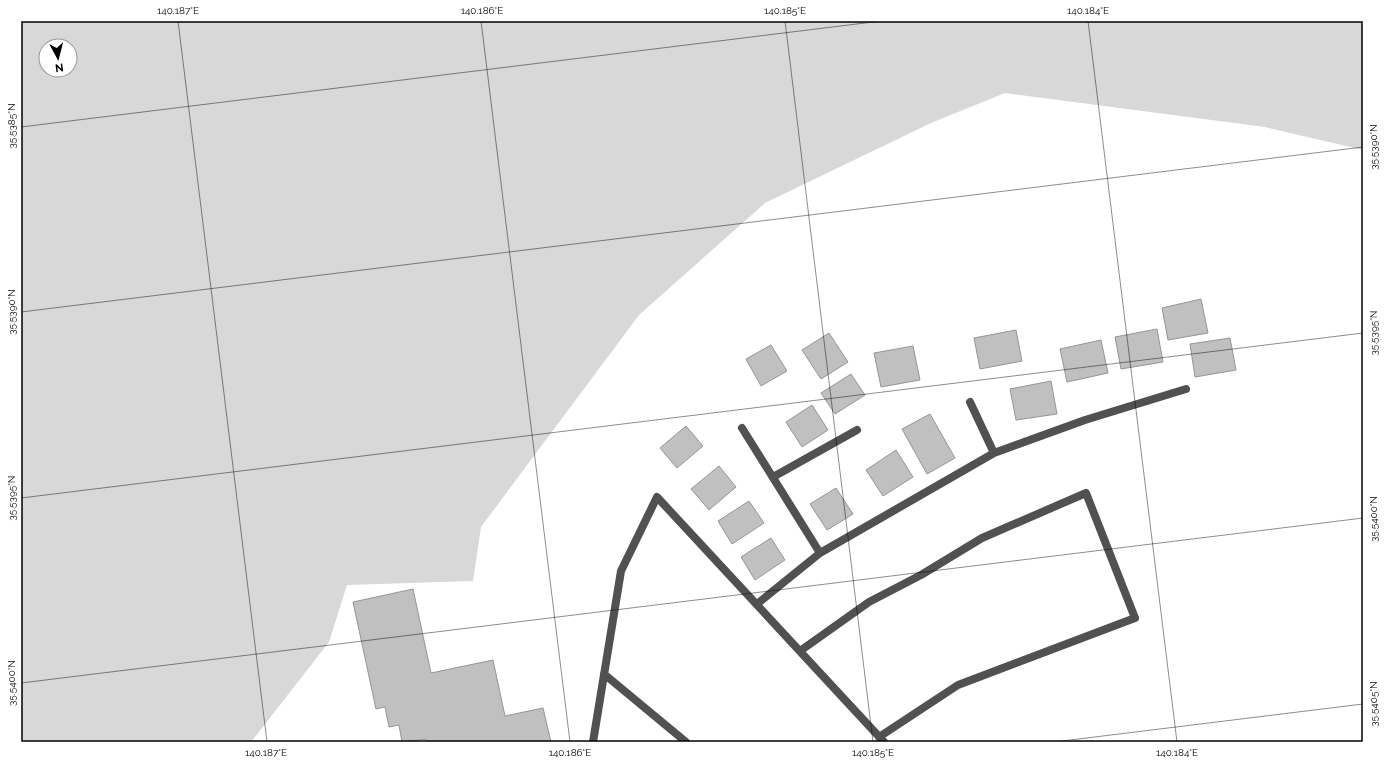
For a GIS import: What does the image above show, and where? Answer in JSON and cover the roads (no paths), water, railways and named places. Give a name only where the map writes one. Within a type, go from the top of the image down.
[{"type":"street","points":[[757,604],[820,552],[994,453],[1085,420],[1186,389]]},
{"type":"street","points":[[970,402],[994,453]]},
{"type":"street","points":[[742,428],[820,552]]},
{"type":"street","points":[[773,477],[857,430]]},
{"type":"street","points":[[593,742],[621,571],[657,497],[881,739],[958,686],[1135,618],[1086,493],[982,538],[921,575],[869,602],[800,651]]},
{"type":"street","points":[[604,674],[686,742]]}]
